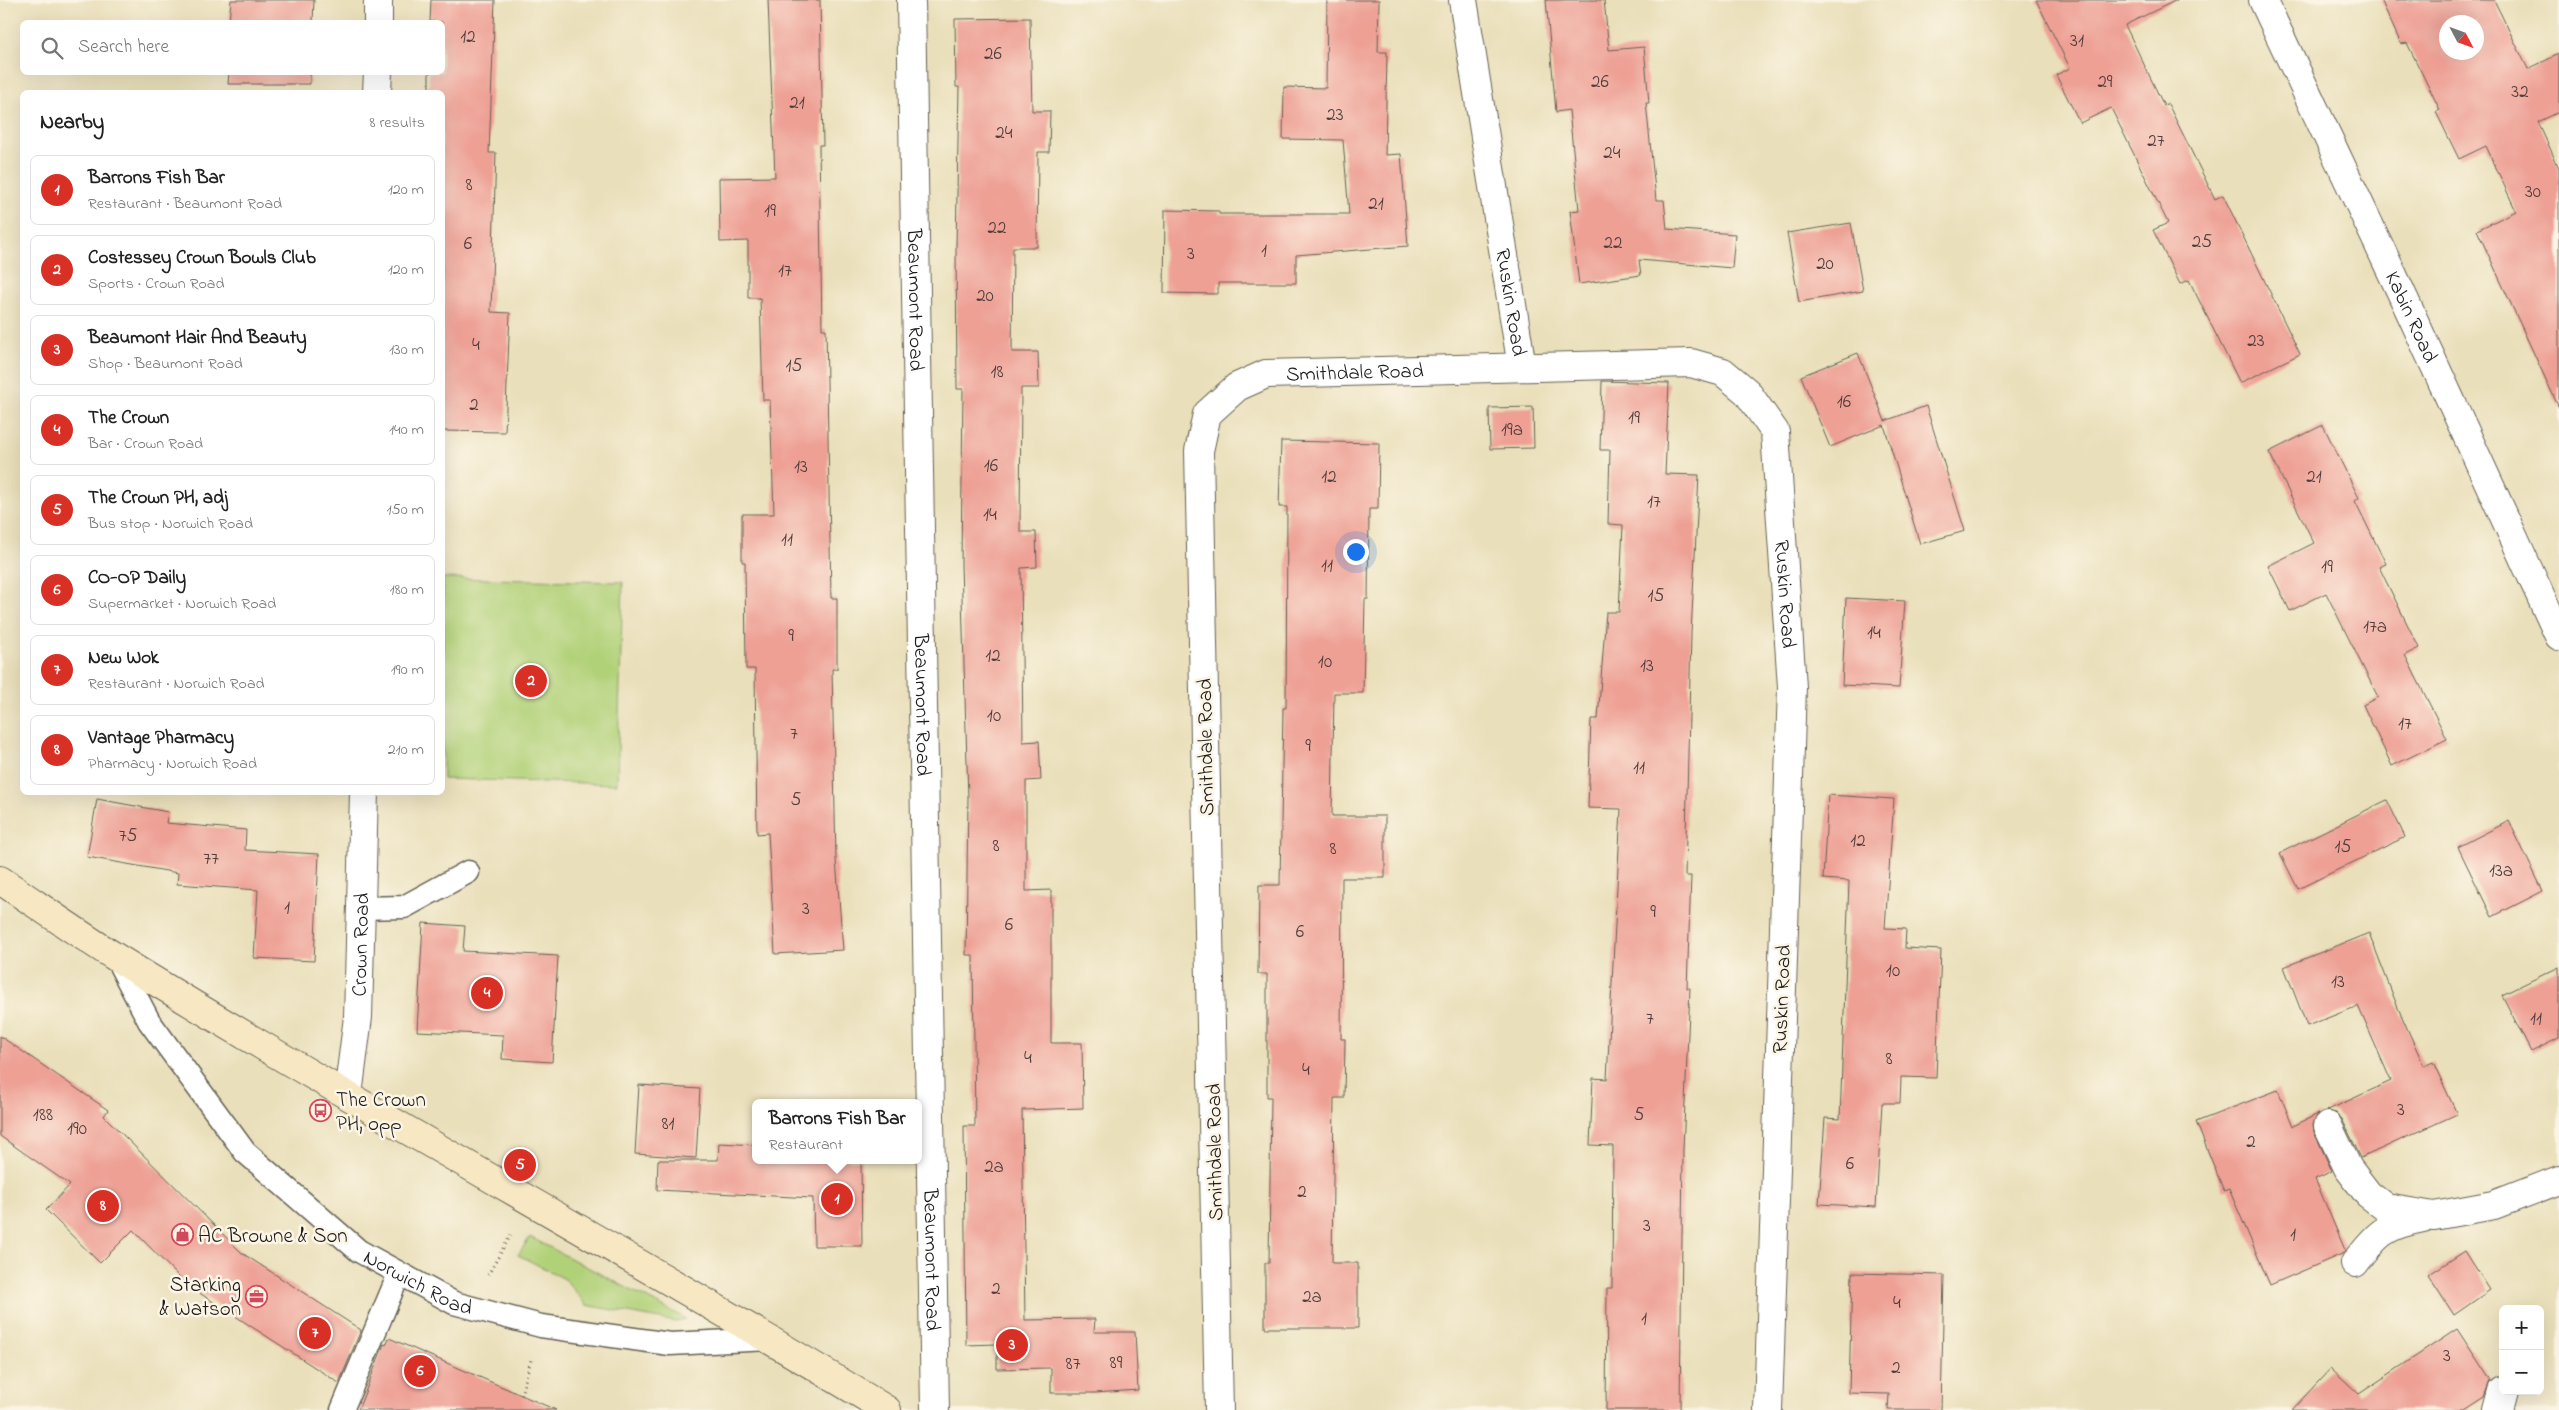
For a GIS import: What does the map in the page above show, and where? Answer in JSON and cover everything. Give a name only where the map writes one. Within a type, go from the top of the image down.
[{"type":"street","points":[[378,0],[378,20]]},
{"type":"street","name":"Beaumont Road","points":[[911,0],[935,1410]]},
{"type":"street","name":"Ruskin Road","points":[[1463,0],[1522,367],[1691,363],[1723,372],[1747,392],[1775,432],[1792,687],[1768,1410]]},
{"type":"street","name":"Kabin Road","points":[[2263,0],[2396,281],[2559,636]]},
{"type":"street","points":[[377,90],[378,75]]},
{"type":"street","name":"Smithdale Road","points":[[1219,1410],[1199,451],[1207,414],[1237,386],[1266,374],[1522,367]]},
{"type":"street","name":"Crown Road","points":[[348,1095],[358,1017],[364,795]]},
{"type":"street","name":"Norwich Road","points":[[0,880],[115,956],[530,1202],[771,1339],[887,1410]]},
{"type":"street","points":[[2328,1126],[2348,1168],[2368,1194],[2386,1208],[2434,1216]]},
{"type":"street","points":[[2355,1263],[2370,1243],[2389,1226],[2494,1205],[2559,1180]]},
{"type":"street","points":[[2498,1410],[2502,1395]]},
{"type":"lane","points":[[361,908],[404,907],[468,872]]},
{"type":"lane","name":"Norwich Road","points":[[115,956],[149,1021],[245,1152],[343,1239],[400,1274],[454,1303],[541,1326],[670,1344],[771,1339]]},
{"type":"lane","points":[[342,1410],[400,1274]]},
{"type":"path","points":[[469,1308],[530,1202]]},
{"type":"green space","points":[[445,578],[623,582],[617,784],[445,779]]},
{"type":"green space","points":[[530,1237],[686,1319],[676,1322],[586,1305],[565,1279],[518,1255]]},
{"type":"building","points":[[231,0],[314,0],[313,20],[229,20]]},
{"type":"building","points":[[431,0],[495,0],[489,153],[496,153],[491,312],[510,313],[505,432],[445,431],[445,90],[429,90],[429,75],[445,75],[445,20],[430,20]]},
{"type":"building","points":[[768,0],[820,0],[823,145],[819,145],[822,329],[826,329],[831,598],[837,598],[837,669],[832,669],[836,860],[843,950],[775,954],[768,833],[757,834],[755,669],[746,669],[745,562],[742,562],[742,514],[774,514],[770,400],[763,400],[760,298],[748,298],[748,241],[720,242],[719,178],[775,177]]},
{"type":"building","points":[[1327,0],[1379,0],[1378,52],[1387,52],[1385,155],[1401,154],[1408,246],[1296,255],[1296,283],[1218,283],[1218,294],[1164,293],[1165,210],[1219,211],[1219,214],[1349,214],[1343,140],[1283,139],[1284,87],[1326,88]]},
{"type":"building","points":[[1546,0],[1604,0],[1609,50],[1644,47],[1649,103],[1646,103],[1656,200],[1664,200],[1667,229],[1735,234],[1732,268],[1639,260],[1641,275],[1579,284],[1570,211],[1579,210],[1569,110],[1556,112]]},
{"type":"building","points":[[2036,0],[2177,0],[2125,25],[2164,106],[2168,104],[2215,199],[2223,195],[2300,354],[2240,383],[2189,280],[2180,284],[2153,230],[2168,223],[2111,108],[2080,123],[2056,75],[2070,68]]},
{"type":"building","points":[[2381,0],[2494,0],[2528,69],[2559,54],[2559,112],[2538,122],[2559,168],[2559,408],[2477,230],[2516,211],[2486,146],[2459,159],[2436,112],[2440,110],[2407,43],[2401,44]]},
{"type":"building","points":[[1030,18],[1032,111],[1050,111],[1049,152],[1038,152],[1037,247],[1013,247],[1012,352],[1038,352],[1039,388],[1021,388],[1020,532],[1036,532],[1037,567],[1021,568],[1023,742],[1039,741],[1041,780],[1026,781],[1026,891],[1051,890],[1051,1043],[1082,1043],[1083,1108],[1022,1110],[1025,1320],[1095,1319],[1094,1332],[1135,1332],[1138,1390],[1095,1393],[1051,1393],[1051,1368],[997,1369],[997,1344],[966,1345],[964,1126],[975,1126],[973,955],[966,955],[968,797],[961,564],[963,389],[957,389],[956,247],[959,87],[956,87],[955,19]]},
{"type":"building","points":[[229,75],[310,75],[310,84],[228,84]]},
{"type":"building","points":[[1851,223],[1863,291],[1799,302],[1787,233]]},
{"type":"building","points":[[1858,353],[1885,421],[1926,406],[1965,531],[1920,544],[1884,425],[1830,447],[1801,376]]},
{"type":"building","points":[[1602,381],[1669,383],[1665,474],[1699,475],[1691,634],[1685,876],[1691,876],[1687,988],[1690,988],[1683,1149],[1680,1410],[1606,1410],[1607,1288],[1612,1288],[1613,1146],[1590,1145],[1593,1078],[1607,1079],[1621,809],[1588,808],[1591,719],[1598,719],[1606,612],[1619,612],[1623,525],[1608,524],[1610,450],[1600,450]]},
{"type":"building","points":[[1533,407],[1534,448],[1490,449],[1489,408]]},
{"type":"building","points":[[2323,425],[2359,498],[2355,501],[2386,564],[2379,567],[2419,648],[2405,655],[2447,739],[2392,766],[2363,705],[2378,697],[2326,593],[2290,611],[2268,566],[2314,543],[2269,452]]},
{"type":"building","points":[[1281,441],[1379,443],[1378,509],[1369,509],[1368,599],[1365,599],[1363,693],[1334,693],[1332,816],[1385,816],[1385,878],[1342,878],[1341,1039],[1345,1039],[1344,1098],[1334,1098],[1332,1263],[1358,1263],[1358,1328],[1265,1328],[1265,1263],[1269,1263],[1271,1097],[1267,1097],[1267,974],[1258,974],[1259,885],[1280,885],[1283,708],[1286,708],[1287,507],[1279,507]]},
{"type":"building","points":[[1846,598],[1905,601],[1899,688],[1842,685]]},
{"type":"building","points":[[1828,795],[1894,799],[1885,928],[1906,929],[1905,948],[1941,950],[1936,1078],[1901,1077],[1900,1103],[1882,1103],[1876,1207],[1819,1204],[1825,1118],[1840,1119],[1849,881],[1823,879]]},
{"type":"building","points":[[97,799],[168,812],[166,823],[246,830],[245,850],[319,854],[314,961],[254,958],[258,890],[177,884],[178,873],[87,857]]},
{"type":"building","points":[[2387,800],[2405,837],[2298,889],[2280,853]]},
{"type":"building","points":[[2509,821],[2543,891],[2492,917],[2458,847]]},
{"type":"building","points":[[423,923],[465,926],[463,951],[558,956],[552,1062],[502,1059],[503,1035],[417,1031]]},
{"type":"building","points":[[2369,933],[2398,1008],[2424,1066],[2433,1062],[2457,1114],[2361,1158],[2342,1119],[2336,1113],[2326,1111],[2391,1081],[2358,1006],[2307,1026],[2284,967]]},
{"type":"building","points":[[2559,967],[2559,1038],[2531,1052],[2502,995]]},
{"type":"building","points":[[0,1036],[108,1110],[104,1116],[242,1253],[361,1330],[339,1383],[187,1285],[133,1230],[100,1263],[46,1210],[70,1185],[0,1136]]},
{"type":"building","points":[[639,1085],[700,1089],[696,1158],[635,1154]]},
{"type":"building","points":[[2278,1090],[2293,1126],[2318,1114],[2313,1124],[2314,1132],[2332,1171],[2315,1179],[2345,1250],[2342,1254],[2270,1285],[2229,1189],[2224,1191],[2196,1122]]},
{"type":"building","points":[[719,1143],[752,1145],[752,1164],[861,1164],[862,1246],[814,1246],[813,1198],[657,1190],[658,1160],[718,1160]]},
{"type":"building","points":[[2465,1251],[2490,1290],[2454,1315],[2428,1275]]},
{"type":"building","points":[[1852,1273],[1944,1275],[1941,1410],[1888,1410],[1889,1394],[1849,1393]]},
{"type":"building","points":[[2457,1329],[2491,1381],[2485,1397],[2465,1410],[2292,1410],[2331,1368],[2359,1394]]},
{"type":"building","points":[[389,1338],[556,1410],[358,1410],[384,1344],[386,1345]]},
{"type":"place","name":"Costessey Crown Bowls Club","points":[[531,681]]},
{"type":"place","name":"The Crown","points":[[487,993]]},
{"type":"place","name":"The Crown PH, opp","points":[[320,1111]]},
{"type":"place","name":"The Crown PH, adj","points":[[520,1165]]},
{"type":"place","name":"Barrons Fish Bar","points":[[837,1199]]},
{"type":"place","name":"Vantage Pharmacy","points":[[103,1206]]},
{"type":"place","name":"AC Browne & Son","points":[[182,1235]]},
{"type":"place","name":"Starking & Watson","points":[[257,1296]]},
{"type":"place","name":"New Wok","points":[[315,1333]]},
{"type":"place","name":"Beaumont Hair And Beauty","points":[[1012,1345]]},
{"type":"place","name":"CO-OP Daily","points":[[420,1371]]}]
